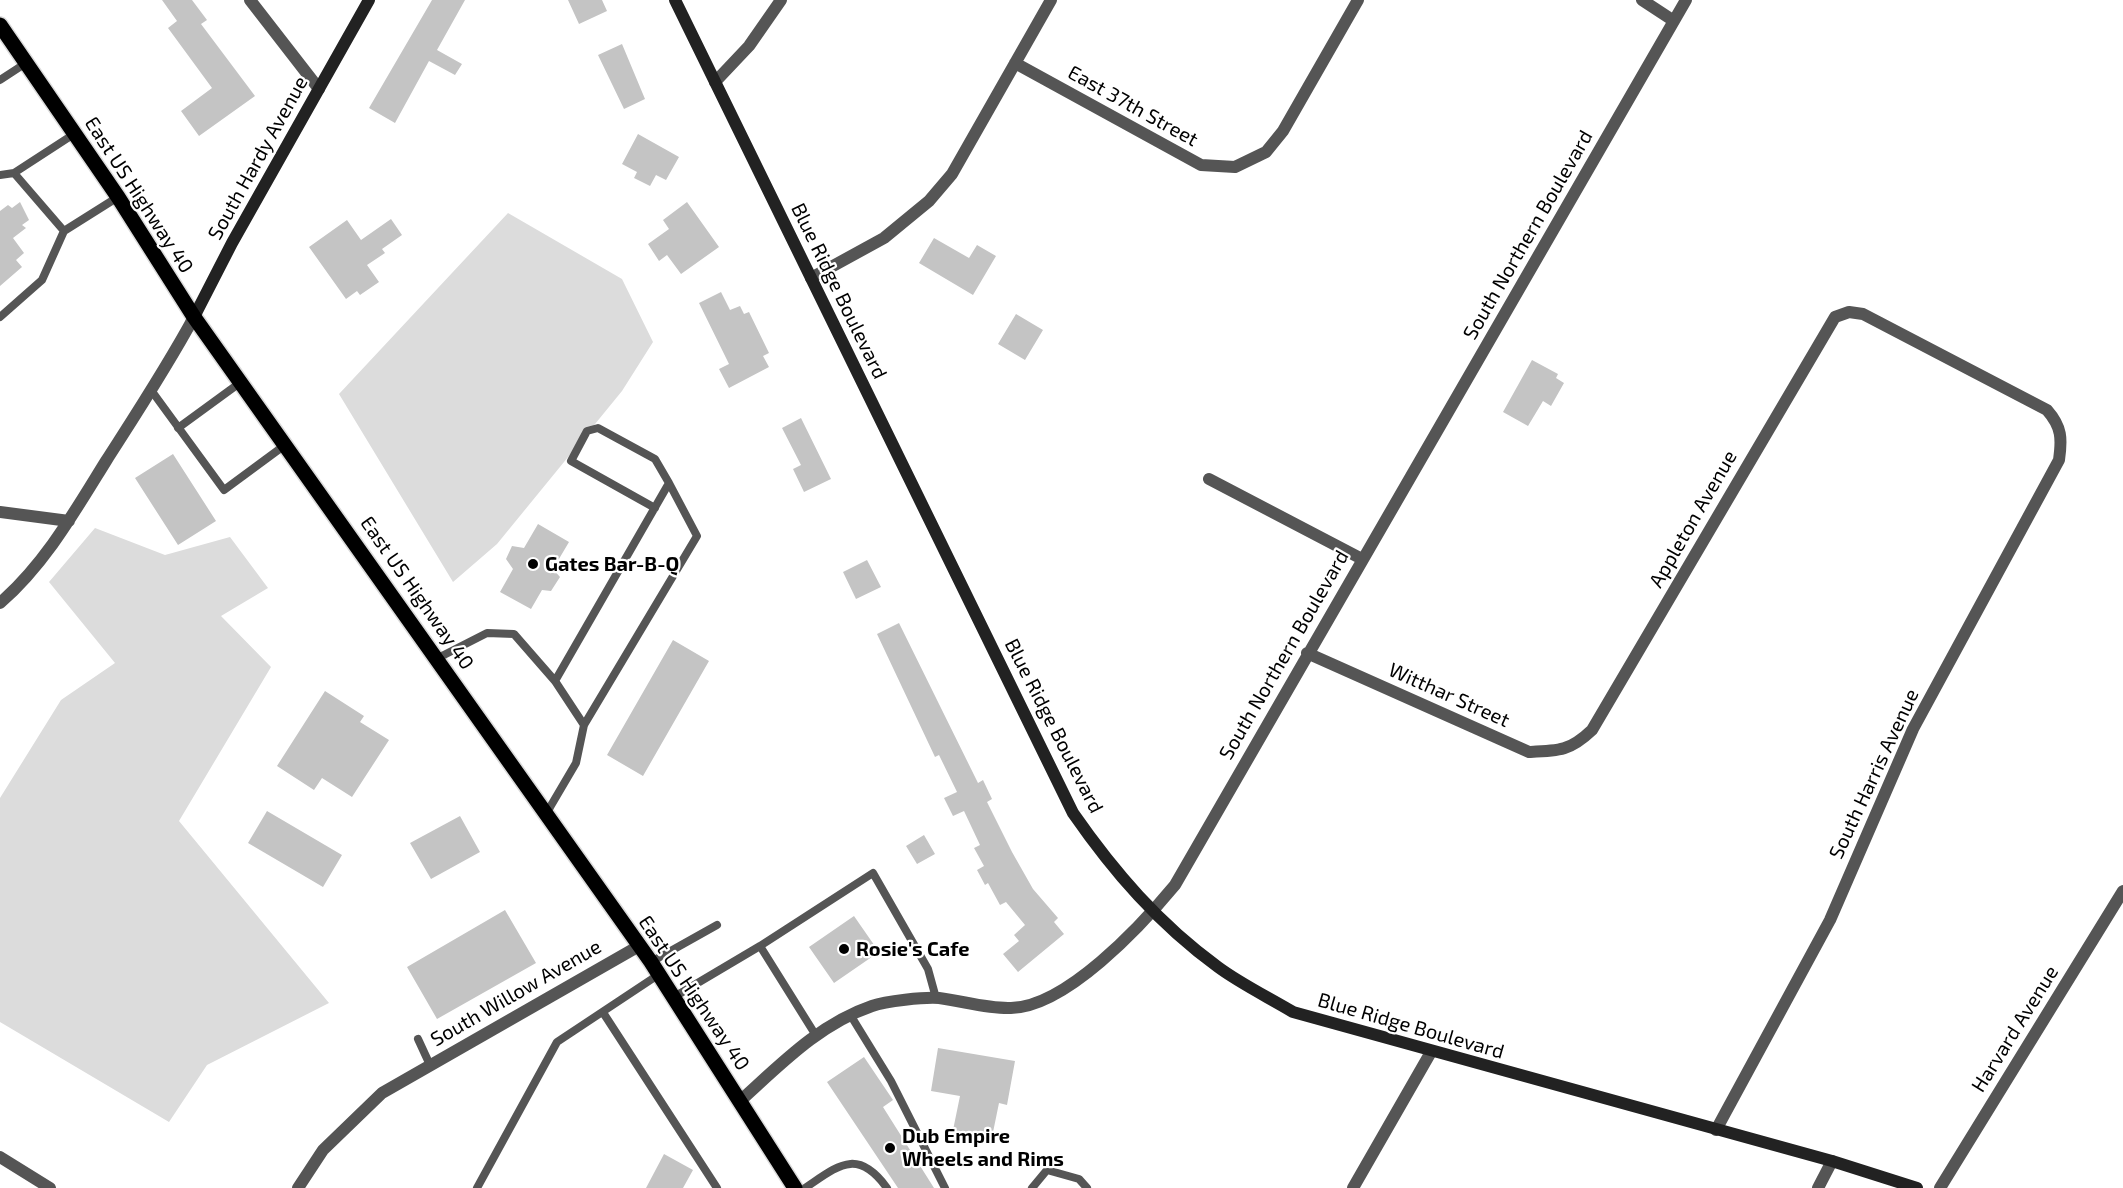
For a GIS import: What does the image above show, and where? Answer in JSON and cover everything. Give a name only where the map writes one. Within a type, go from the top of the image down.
[{"type":"main road","name":"East US Highway 40","points":[[0,25],[118,197],[194,317],[438,658],[655,968],[795,1188]]},
{"type":"street","points":[[250,0],[319,89]]},
{"type":"street","name":"South Hardy Avenue","points":[[0,603],[27,580],[69,520],[151,390],[194,317],[232,243],[369,0]]},
{"type":"street","name":"Blue Ridge Boulevard","points":[[675,0],[1073,813],[1106,861],[1152,912],[1218,967],[1293,1012],[1832,1161],[1917,1188]]},
{"type":"street","points":[[715,82],[749,46],[781,0]]},
{"type":"street","points":[[811,278],[884,238],[929,201],[952,174],[1051,0]]},
{"type":"street","name":"East 37th Street","points":[[1015,63],[1201,165],[1235,166],[1266,152],[1283,131],[1358,0]]},
{"type":"street","points":[[1642,0],[1674,21]]},
{"type":"street","name":"South Northern Boulevard","points":[[740,1101],[815,1034],[872,1006],[936,998],[1012,1008],[1053,998],[1072,985],[1152,912],[1174,885],[1686,0]]},
{"type":"street","name":"Appleton Avenue","points":[[1578,743],[1592,730],[1835,317],[1849,312],[1863,314],[2047,410],[2057,421],[2061,434]]},
{"type":"street","name":"South Harris Avenue","points":[[1716,1130],[1830,920],[1913,729],[2059,460],[2061,434]]},
{"type":"street","points":[[1209,479],[1362,559]]},
{"type":"street","points":[[0,512],[69,520]]},
{"type":"street","name":"Witthar Street","points":[[1307,653],[1529,752],[1563,751],[1578,743]]},
{"type":"street","name":"Harvard Avenue","points":[[1940,1188],[2123,891]]},
{"type":"street","name":"South Willow Avenue","points":[[298,1188],[323,1150],[382,1093],[639,946]]},
{"type":"street","points":[[1353,1188],[1431,1052]]},
{"type":"street","points":[[0,1157],[50,1188]]},
{"type":"street","points":[[1818,1188],[1832,1161]]},
{"type":"lane","points":[[0,80],[26,63]]},
{"type":"lane","points":[[0,175],[14,173],[74,134]]},
{"type":"lane","points":[[14,173],[64,231]]},
{"type":"lane","points":[[0,317],[42,280],[64,231],[118,197]]},
{"type":"lane","points":[[178,428],[241,382]]},
{"type":"lane","points":[[151,390],[224,490],[285,445]]},
{"type":"lane","points":[[546,814],[576,764],[584,725],[697,536],[655,459],[598,428],[587,431],[571,460],[655,508]]},
{"type":"lane","points":[[555,681],[669,483]]},
{"type":"lane","points":[[438,658],[487,633],[514,634],[555,681],[584,725]]},
{"type":"lane","points":[[674,998],[873,873],[928,969],[936,998]]},
{"type":"lane","points":[[477,1188],[558,1042],[603,1014],[655,968],[717,925]]},
{"type":"lane","points":[[760,946],[815,1034]]},
{"type":"lane","points":[[603,1014],[717,1188]]},
{"type":"lane","points":[[851,1017],[891,1082],[945,1188]]},
{"type":"lane","points":[[418,1039],[430,1065]]},
{"type":"lane","points":[[805,1188],[842,1164],[852,1163],[869,1170],[887,1188]]},
{"type":"lane","points":[[1032,1188],[1047,1170],[1079,1179],[1087,1188]]},
{"type":"shaded area","points":[[508,213],[622,279],[653,342],[622,391],[497,544],[453,582],[339,394]]},
{"type":"shaded area","points":[[95,528],[165,555],[230,537],[268,588],[221,616],[271,667],[179,821],[329,1003],[207,1065],[169,1122],[0,1022],[0,798],[61,700],[115,663],[49,582]]},
{"type":"building","points":[[162,0],[192,0],[207,20],[201,24],[255,96],[199,136],[181,111],[212,88],[168,28],[177,21]]},
{"type":"building","points":[[432,0],[465,0],[437,50],[462,64],[455,75],[429,61],[395,123],[369,108]]},
{"type":"building","points":[[568,0],[602,0],[607,11],[579,24]]},
{"type":"building","points":[[622,44],[645,99],[624,109],[598,55]]},
{"type":"building","points":[[638,134],[679,157],[666,180],[656,175],[650,186],[634,178],[637,172],[622,164]]},
{"type":"building","points":[[20,202],[29,220],[22,225],[26,228],[13,238],[24,253],[16,260],[22,267],[0,286],[0,211],[8,205],[12,208]]},
{"type":"building","points":[[687,202],[719,247],[681,274],[667,255],[659,261],[648,244],[669,229],[663,220]]},
{"type":"building","points":[[391,219],[402,235],[382,249],[385,253],[367,265],[379,282],[360,295],[357,291],[346,299],[309,247],[347,220],[361,240]]},
{"type":"building","points":[[934,238],[969,258],[977,245],[996,256],[973,295],[919,263]]},
{"type":"building","points":[[721,292],[730,310],[740,306],[744,314],[749,312],[769,353],[763,356],[769,367],[729,388],[719,369],[729,364],[699,303]]},
{"type":"building","points":[[1016,314],[1043,330],[1025,360],[998,344]]},
{"type":"building","points":[[1532,360],[1558,374],[1556,378],[1564,383],[1551,406],[1543,401],[1528,426],[1503,412]]},
{"type":"building","points":[[801,418],[831,479],[804,492],[793,469],[801,465],[782,428]]},
{"type":"building","points":[[173,454],[216,521],[178,545],[135,478]]},
{"type":"building","name":"Gates Bar-B-Q","points":[[538,524],[569,542],[553,569],[560,577],[551,591],[542,590],[531,609],[500,592],[513,569],[506,559],[512,546],[524,548]]},
{"type":"building","points":[[867,560],[881,587],[856,599],[843,572]]},
{"type":"building","points":[[899,623],[978,783],[983,780],[992,799],[987,802],[1012,852],[1033,889],[1058,918],[1054,922],[1064,934],[1018,972],[1003,954],[1019,941],[1014,935],[1025,925],[1006,902],[1000,905],[988,883],[985,885],[977,870],[984,866],[974,848],[980,845],[964,811],[953,816],[944,798],[957,792],[939,755],[935,757],[877,634]]},
{"type":"building","points":[[673,640],[709,661],[643,776],[607,755]]},
{"type":"building","points":[[325,691],[364,716],[360,722],[389,740],[352,797],[322,778],[314,790],[277,766]]},
{"type":"building","points":[[267,811],[342,855],[323,887],[248,843]]},
{"type":"building","points":[[460,816],[480,852],[431,879],[410,843]]},
{"type":"building","points":[[924,835],[935,854],[917,864],[906,846]]},
{"type":"building","points":[[505,910],[536,963],[437,1019],[407,967]]},
{"type":"building","name":"Rosie's Cafe","points":[[854,916],[879,952],[834,983],[809,947]]},
{"type":"building","points":[[938,1048],[1015,1061],[1007,1105],[999,1103],[991,1142],[952,1135],[960,1096],[931,1091]]},
{"type":"building","name":"Dub Empire Wheels and Rims","points":[[864,1057],[893,1100],[883,1107],[934,1188],[898,1188],[827,1082]]},
{"type":"building","points":[[664,1154],[693,1170],[683,1188],[646,1188]]},
{"type":"place","name":"Gates Bar-B-Q","points":[[533,564]]},
{"type":"place","name":"Rosie's Cafe","points":[[844,949]]},
{"type":"place","name":"Dub Empire Wheels and Rims","points":[[890,1148]]}]
